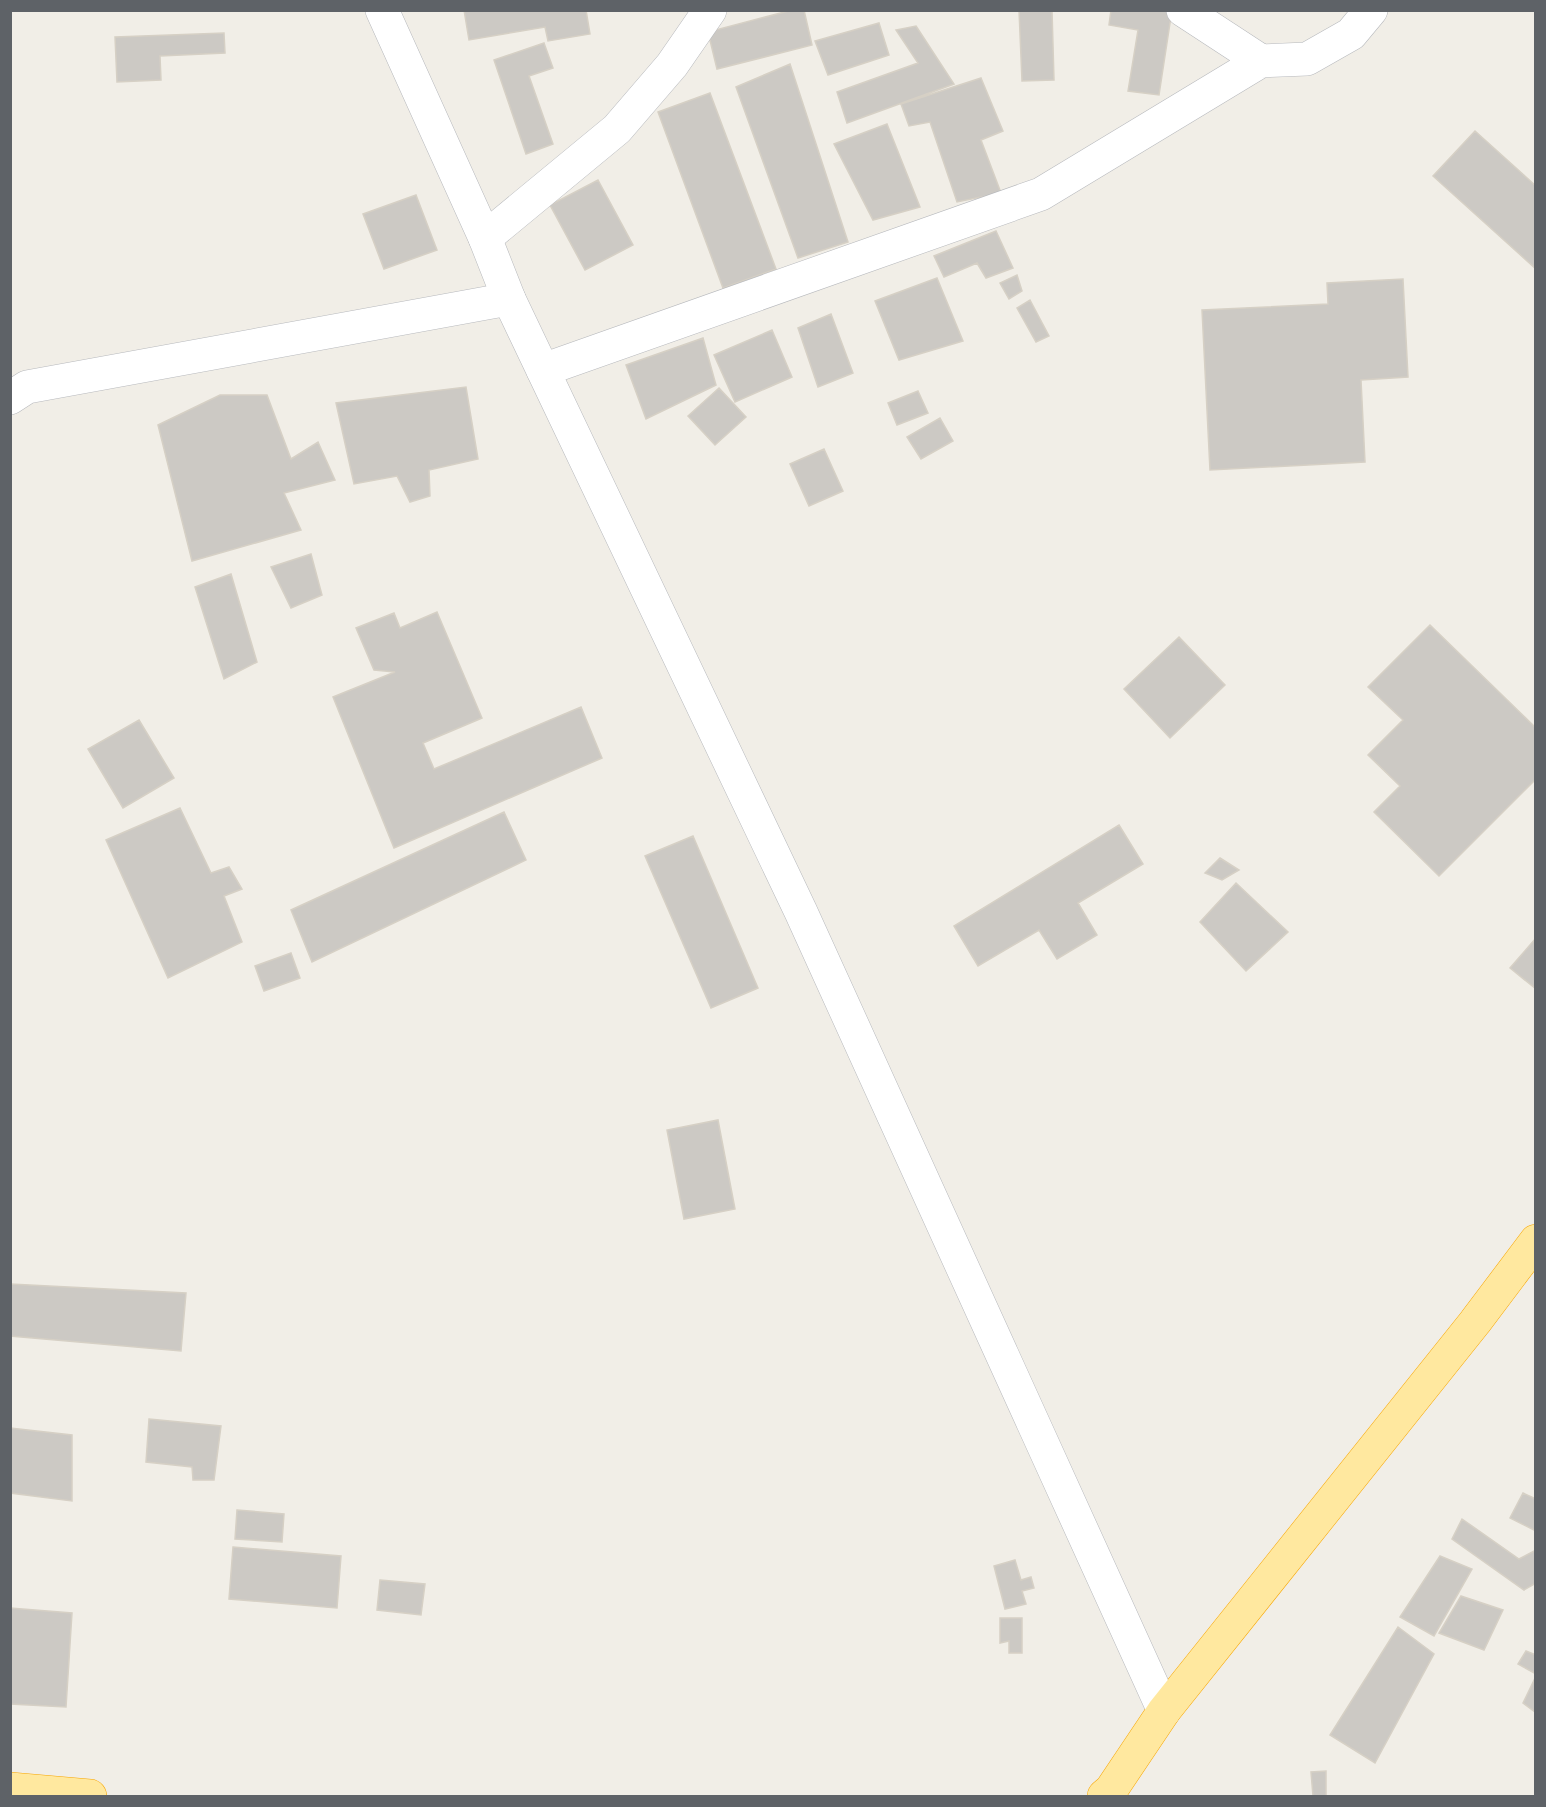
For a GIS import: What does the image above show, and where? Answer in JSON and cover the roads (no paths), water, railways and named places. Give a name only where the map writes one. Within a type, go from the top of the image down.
[{"type":"highway","points":[[1104,1797],[1164,1712],[1475,1322],[1536,1241]]},
{"type":"highway","points":[[10,1789],[90,1797]]},
{"type":"street","points":[[382,10],[485,238],[509,299],[801,912],[1164,1712]]},
{"type":"street","points":[[485,238],[617,129],[672,65],[710,10]]},
{"type":"street","points":[[1183,10],[1262,61]]},
{"type":"street","points":[[543,370],[1041,194],[1262,61],[1307,59],[1351,34],[1371,10]]},
{"type":"street","points":[[10,398],[27,387],[509,299]]}]
